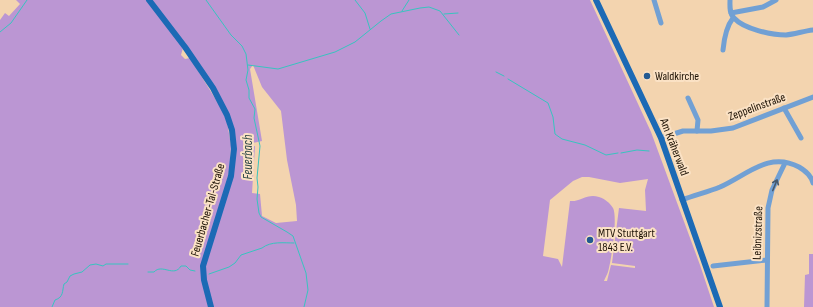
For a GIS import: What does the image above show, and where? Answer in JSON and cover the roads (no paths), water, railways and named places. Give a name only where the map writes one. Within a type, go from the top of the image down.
[{"type":"main road","name":"Feuerbacher-Tal-Straße","points":[[149,0],[213,88],[227,115],[232,130],[234,148],[231,176],[203,266],[204,280],[211,307]]},
{"type":"main road","name":"Am Kräherwald","points":[[596,0],[661,138],[720,307]]},
{"type":"street","points":[[654,0],[661,23]]},
{"type":"street","points":[[723,50],[724,38],[732,15],[730,0]]},
{"type":"street","points":[[732,15],[763,7],[776,0]]},
{"type":"street","points":[[732,15],[748,26],[771,34],[787,35],[813,30]]},
{"type":"street","name":"Zeppelinstraße","points":[[661,138],[683,131],[723,130],[733,128],[813,97]]},
{"type":"street","points":[[688,98],[698,120],[697,131]]},
{"type":"street","points":[[784,108],[801,138]]},
{"type":"street","points":[[682,200],[719,187],[762,164],[772,162],[797,166],[805,170],[811,176],[813,183]]},
{"type":"street","name":"Leibnizstraße","points":[[768,307],[768,208],[772,190],[784,163]]},
{"type":"street","points":[[713,266],[767,260]]},
{"type":"waterway","points":[[0,32],[11,23],[27,0]]},
{"type":"waterway","name":"Feuerbach","points":[[206,0],[231,35],[242,46],[246,54],[248,70],[246,80],[249,90],[249,98],[255,109],[254,118],[260,146],[257,178],[259,213],[261,217],[293,236],[306,273],[308,290],[304,307]]},
{"type":"waterway","points":[[355,0],[365,13],[370,29]]},
{"type":"waterway","points":[[402,11],[409,0]]},
{"type":"waterway","points":[[248,65],[278,69],[335,52],[355,42],[391,14],[420,8],[429,7],[440,11],[459,35]]},
{"type":"waterway","points":[[444,14],[458,13]]},
{"type":"waterway","points":[[496,72],[504,76]]},
{"type":"waterway","points":[[508,79],[548,103],[553,117],[555,134],[562,139],[585,145],[606,155],[618,153]]},
{"type":"waterway","points":[[621,153],[637,150],[649,151]]},
{"type":"waterway","points":[[209,274],[229,267],[235,263],[241,255],[269,244],[294,243]]},
{"type":"waterway","points":[[52,307],[55,300],[60,297],[64,284],[70,276],[82,272],[90,265],[96,264],[103,266],[106,264],[128,264]]},
{"type":"waterway","points":[[148,272],[154,272],[161,269],[175,271],[181,266],[186,266],[190,270],[195,271]]},
{"type":"place","name":"Waldkirche","points":[[647,76]]},
{"type":"place","name":"MTV Stuttgart 1843 E.V.","points":[[590,240]]}]
